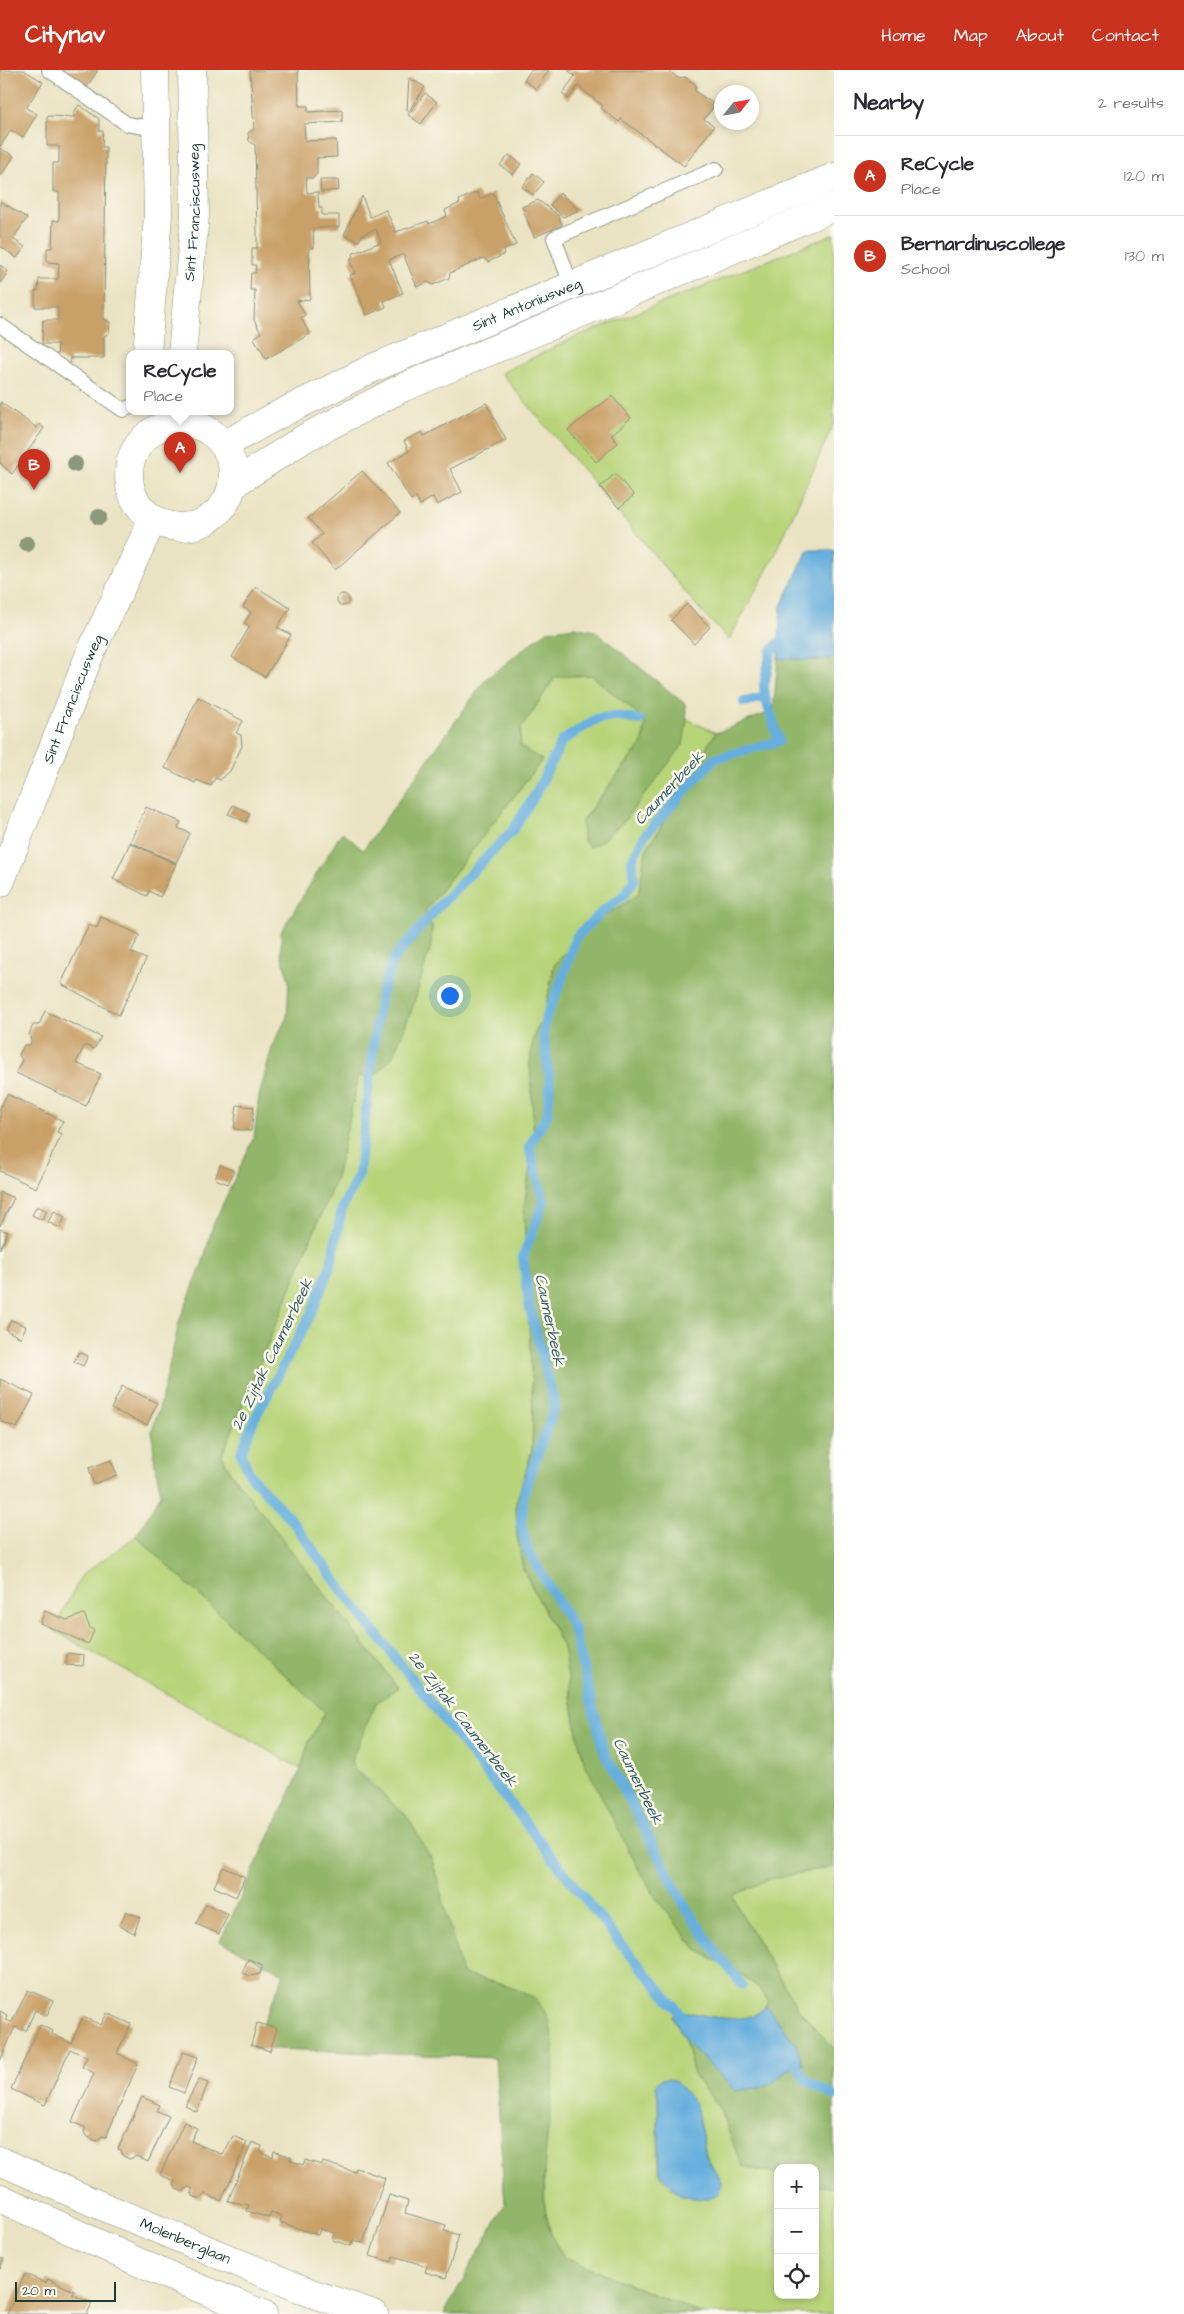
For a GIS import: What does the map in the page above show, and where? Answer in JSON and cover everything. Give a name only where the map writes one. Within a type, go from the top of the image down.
[{"type":"street","points":[[146,350],[158,215],[156,70]]},
{"type":"street","name":"Sint Franciscusweg","points":[[182,350],[196,215],[192,70]]},
{"type":"street","name":"Sint Antoniusweg","points":[[224,445],[352,378],[834,177]]},
{"type":"street","name":"Sint Antoniusweg","points":[[232,485],[305,438],[402,388],[834,207]]},
{"type":"street","points":[[185,417],[213,434],[224,445],[231,464],[232,485],[227,500],[214,515],[198,524],[182,527],[166,525],[145,513],[133,496],[128,470],[133,454],[152,420],[169,423],[185,417]]},
{"type":"street","name":"Sint Franciscusweg","points":[[0,883],[89,656],[153,519]]},
{"type":"street","name":"Molenberglaan","points":[[0,2161],[311,2293],[374,2314]]},
{"type":"street","points":[[0,2198],[162,2273],[263,2314]]},
{"type":"lane","points":[[49,70],[127,124],[156,129]]},
{"type":"lane","points":[[572,287],[554,238],[716,169]]},
{"type":"lane","points":[[0,325],[123,410],[126,409]]},
{"type":"green space","points":[[834,234],[834,423],[774,557],[729,640],[703,613],[501,373],[571,339]]},
{"type":"green space","points":[[574,627],[595,631],[685,704],[687,719],[683,745],[624,821],[600,842],[589,847],[583,840],[582,821],[643,742],[645,724],[638,714],[591,675],[555,677],[521,729],[520,746],[542,760],[425,911],[432,926],[431,945],[413,1006],[393,1056],[372,1079],[359,1075],[336,1178],[222,1455],[230,1472],[398,1688],[376,1703],[351,1761],[353,1768],[407,1816],[432,1860],[462,1974],[502,1984],[531,1996],[537,2001],[549,2022],[553,2048],[553,2079],[544,2181],[545,2212],[554,2241],[565,2258],[702,2314],[444,2314],[505,2204],[495,2058],[252,2048],[284,1974],[220,1941],[301,1769],[308,1744],[325,1712],[136,1536],[161,1494],[155,1466],[152,1430],[161,1401],[180,1319],[202,1265],[213,1225],[254,1137],[259,1096],[273,1044],[287,1017],[289,980],[281,954],[281,932],[342,832],[363,850],[486,679],[547,631]]},
{"type":"green space","points":[[778,658],[819,660],[834,658],[834,1866],[766,1880],[733,1896],[738,1908],[798,2009],[834,2049],[834,2189],[819,2186],[819,2164],[774,2164],[774,2174],[742,2166],[719,2107],[694,2076],[685,2040],[706,2062],[748,2089],[760,2088],[771,2083],[796,2064],[803,2064],[795,2043],[766,2006],[768,2001],[761,1990],[745,1977],[697,1950],[656,1898],[638,1868],[585,1764],[578,1739],[563,1647],[523,1569],[517,1536],[516,1503],[532,1450],[533,1414],[524,1209],[534,1137],[530,1064],[533,1038],[545,1012],[554,965],[593,923],[638,895],[646,850],[661,827],[677,790],[716,733],[773,711]]},
{"type":"green space","points":[[591,675],[638,714],[645,724],[643,742],[582,820],[624,821],[682,745],[687,719],[716,733],[677,790],[661,827],[646,850],[638,895],[554,965],[545,1012],[533,1039],[530,1064],[534,1137],[524,1209],[533,1414],[532,1450],[516,1503],[517,1536],[523,1569],[563,1647],[578,1739],[585,1764],[656,1898],[697,1950],[745,1977],[761,1990],[768,2001],[762,2010],[753,2016],[742,2018],[717,2018],[682,2011],[673,2017],[685,2040],[694,2076],[719,2107],[742,2166],[774,2174],[774,2299],[819,2299],[819,2186],[834,2189],[834,2314],[702,2314],[565,2258],[552,2238],[545,2208],[544,2168],[505,1985],[462,1975],[432,1859],[374,1784],[353,1768],[351,1760],[376,1702],[398,1688],[230,1472],[222,1455],[336,1178],[359,1075],[393,1056],[413,1006],[431,945],[432,926],[425,911],[541,761],[520,746],[521,729],[555,677]],"holes":[[[658,2100],[696,2105],[706,2156],[722,2184],[716,2194],[707,2198],[693,2197],[682,2194],[667,2184],[659,2169]]]},
{"type":"green space","points":[[136,1536],[325,1712],[308,1744],[301,1769],[53,1630],[82,1575]]},
{"type":"green space","points":[[834,1866],[834,2049],[798,2009],[738,1908],[733,1896],[766,1880]]},
{"type":"water","points":[[808,550],[834,550],[834,658],[819,660],[778,658],[781,606]]},
{"type":"water","points":[[766,2006],[795,2043],[803,2064],[793,2066],[766,2086],[735,2091],[685,2040],[673,2016],[682,2011],[714,2017],[749,2017],[758,2013]]},
{"type":"water","points":[[669,2078],[675,2080],[696,2105],[706,2156],[722,2184],[718,2194],[712,2198],[694,2198],[679,2194],[660,2173],[656,2084],[661,2079]]},
{"type":"building","points":[[0,70],[24,70],[43,82],[26,108],[37,114],[23,137],[11,130],[0,147]]},
{"type":"building","points":[[55,70],[98,70],[85,90]]},
{"type":"building","points":[[250,70],[298,70],[299,106],[308,106],[308,112],[342,110],[342,122],[304,124],[305,141],[336,140],[337,157],[317,158],[317,174],[313,178],[306,178],[307,193],[318,192],[319,208],[322,208],[322,215],[339,215],[339,227],[313,228],[314,248],[309,248],[310,299],[297,301],[305,315],[301,318],[310,334],[266,359],[254,338],[261,333],[254,320],[255,290],[250,290],[251,273],[255,273],[256,265],[252,265],[252,248],[257,248],[257,230],[255,145],[249,141],[248,133],[254,129]]},
{"type":"building","points":[[531,70],[549,70],[536,89],[524,80]]},
{"type":"building","points":[[568,70],[668,70],[678,78],[685,77],[695,84],[695,91],[714,104],[704,119],[714,126],[684,166],[621,119],[619,122],[578,86],[569,99],[562,94],[575,76]]},
{"type":"building","points":[[409,78],[425,87],[409,111],[407,110]]},
{"type":"building","points":[[425,93],[437,102],[421,124],[408,115]]},
{"type":"building","points":[[79,105],[99,119],[99,131],[103,131],[102,147],[106,147],[104,319],[110,322],[109,333],[104,336],[104,358],[70,358],[70,365],[57,357],[58,344],[42,344],[43,320],[58,320],[58,307],[35,307],[35,291],[38,291],[39,279],[58,279],[59,263],[47,262],[47,248],[52,248],[53,220],[59,221],[59,192],[53,192],[53,163],[59,163],[59,146],[47,146],[47,116],[74,117],[74,112]]},
{"type":"building","points":[[0,148],[14,156],[0,177]]},
{"type":"building","points":[[509,155],[521,164],[513,175],[500,165]]},
{"type":"building","points":[[533,173],[544,182],[533,195],[522,187]]},
{"type":"building","points":[[320,180],[338,180],[339,190],[321,192]]},
{"type":"building","points":[[477,192],[480,199],[493,193],[516,245],[504,250],[503,255],[488,262],[484,258],[450,273],[449,278],[433,285],[428,282],[417,287],[403,254],[389,260],[403,293],[384,301],[386,307],[367,315],[350,275],[355,273],[350,261],[354,253],[381,242],[376,229],[362,235],[359,241],[344,235],[362,196],[370,217],[386,210],[396,232],[428,221],[429,224],[447,216],[445,210],[460,203],[459,200]]},
{"type":"building","points":[[560,193],[579,210],[563,217],[550,205]]},
{"type":"building","points":[[538,200],[558,215],[562,225],[534,237],[522,207]]},
{"type":"building","points":[[0,201],[27,218],[13,239],[25,247],[17,258],[0,246]]},
{"type":"building","points":[[0,265],[8,271],[0,284]]},
{"type":"building","points":[[612,396],[631,418],[611,435],[618,443],[596,462],[568,430]]},
{"type":"building","points":[[0,402],[37,428],[39,424],[44,428],[12,474],[0,463]]},
{"type":"building","points":[[486,403],[506,440],[450,469],[462,492],[437,505],[433,497],[420,505],[416,497],[411,500],[388,463],[409,451],[404,441],[422,432],[424,436]]},
{"type":"building","points":[[362,471],[400,513],[335,570],[312,543],[322,534],[308,518]]},
{"type":"building","points":[[615,474],[634,495],[619,508],[600,487]]},
{"type":"building","points":[[256,587],[290,608],[277,627],[291,635],[265,677],[232,657],[250,626],[244,623],[251,612],[243,607]]},
{"type":"building","points":[[345,594],[348,595],[348,605],[341,606],[338,605],[337,598],[338,595]]},
{"type":"building","points":[[687,604],[710,627],[694,644],[671,620]]},
{"type":"building","points":[[198,697],[243,721],[236,733],[241,735],[242,746],[230,771],[220,780],[215,778],[211,786],[197,780],[195,783],[165,768]]},
{"type":"building","points":[[233,805],[250,813],[246,822],[228,814]]},
{"type":"building","points":[[146,807],[181,822],[178,828],[190,833],[176,863],[130,842]]},
{"type":"building","points":[[130,843],[176,864],[160,897],[149,891],[147,896],[113,879]]},
{"type":"building","points":[[101,917],[140,935],[131,952],[146,959],[119,1015],[61,984],[89,924],[97,928]]},
{"type":"building","points":[[45,1011],[101,1037],[94,1049],[85,1045],[76,1063],[101,1074],[86,1106],[16,1073],[22,1060],[19,1055],[24,1045],[30,1045],[29,1035],[33,1025],[39,1025]]},
{"type":"building","points":[[7,1094],[63,1121],[57,1132],[62,1134],[36,1188],[0,1171],[0,1108]]},
{"type":"building","points":[[237,1105],[254,1107],[251,1131],[234,1129]]},
{"type":"building","points":[[220,1165],[234,1171],[228,1184],[215,1179]]},
{"type":"building","points":[[0,1192],[14,1198],[0,1226]]},
{"type":"building","points":[[37,1206],[47,1211],[42,1220],[32,1215]]},
{"type":"building","points":[[54,1211],[65,1217],[60,1228],[48,1222]]},
{"type":"building","points":[[0,1229],[8,1232],[0,1249]]},
{"type":"building","points":[[11,1320],[26,1326],[21,1338],[6,1330]]},
{"type":"building","points":[[79,1352],[88,1356],[83,1366],[74,1362]]},
{"type":"building","points":[[0,1379],[34,1395],[17,1428],[0,1421]]},
{"type":"building","points":[[122,1386],[157,1403],[147,1425],[111,1409]]},
{"type":"building","points":[[111,1460],[117,1475],[94,1484],[89,1468]]},
{"type":"building","points":[[45,1611],[67,1620],[84,1614],[90,1628],[94,1631],[88,1644],[40,1623]]},
{"type":"building","points":[[67,1653],[84,1655],[83,1666],[66,1665]]},
{"type":"building","points":[[223,1867],[245,1877],[236,1897],[214,1887]]},
{"type":"building","points":[[206,1904],[228,1914],[219,1934],[196,1924]]},
{"type":"building","points":[[126,1911],[140,1917],[134,1933],[120,1926]]},
{"type":"building","points":[[248,1959],[263,1965],[260,1974],[249,1976],[242,1973]]},
{"type":"building","points":[[28,1990],[53,2001],[47,2016],[35,2010],[26,2031],[15,2027],[0,2061],[0,2011],[7,2015],[5,2020],[12,2022]]},
{"type":"building","points":[[107,2013],[131,2024],[117,2053],[138,2064],[106,2137],[102,2136],[96,2141],[86,2136],[84,2132],[86,2128],[72,2122],[94,2073],[82,2067],[87,2057],[70,2049],[45,2105],[11,2089],[40,2025],[53,2031],[52,2034],[71,2043],[83,2017],[101,2025]]},
{"type":"building","points":[[257,2023],[277,2028],[270,2051],[251,2045]]},
{"type":"building","points":[[183,2052],[198,2057],[184,2093],[169,2087]]},
{"type":"building","points":[[199,2079],[208,2083],[197,2112],[185,2106]]},
{"type":"building","points":[[142,2097],[160,2105],[157,2111],[169,2116],[148,2162],[136,2156],[130,2159],[123,2156],[121,2150],[118,2149]]},
{"type":"building","points":[[184,2122],[197,2128],[191,2141],[223,2155],[233,2136],[247,2142],[221,2201],[205,2194],[200,2199],[193,2196],[191,2192],[193,2189],[188,2187],[183,2192],[176,2189],[175,2181],[160,2175]]},
{"type":"building","points":[[252,2142],[262,2146],[260,2152],[273,2157],[274,2151],[291,2157],[290,2160],[303,2165],[305,2160],[321,2165],[323,2162],[355,2172],[356,2168],[385,2178],[363,2243],[353,2240],[351,2246],[332,2240],[334,2233],[320,2229],[318,2235],[280,2222],[282,2216],[271,2212],[269,2218],[247,2211],[249,2205],[228,2201]]},
{"type":"building","points":[[389,2195],[408,2201],[405,2213],[446,2225],[444,2231],[459,2235],[446,2278],[425,2272],[427,2266],[393,2256],[392,2262],[370,2256]]},
{"type":"building","points":[[0,2258],[4,2259],[0,2269]]},
{"type":"building","points":[[25,2274],[46,2283],[48,2279],[74,2291],[73,2295],[92,2303],[87,2314],[7,2314]]},
{"type":"waterway","name":"Caumerbeek","points":[[742,1985],[713,1948],[685,1906],[604,1752],[573,1627],[528,1551],[521,1524],[524,1492],[555,1406],[529,1305],[523,1257],[544,1201],[529,1147],[548,1113],[550,1081],[543,1035],[546,1017],[561,982],[576,937],[605,909],[624,895],[634,880],[632,860],[645,835],[714,759],[779,741],[765,697],[764,685],[771,651],[788,634]]},
{"type":"waterway","name":"2e Zijtak Caumerbeek","points":[[744,702],[765,697]]},
{"type":"waterway","name":"2e Zijtak Caumerbeek","points":[[640,720],[613,716],[596,719],[562,741],[535,795],[513,830],[437,908],[394,958],[381,994],[359,1174],[342,1208],[331,1264],[312,1312],[254,1420],[241,1453],[250,1475],[293,1522],[342,1590],[615,1937],[688,2022]]},
{"type":"waterway","name":"Caumerbeek","points":[[789,2053],[807,2081],[834,2096]]},
{"type":"place","name":"ReCycle","points":[[180,473]]},
{"type":"place","name":"Bernardinuscollege","points":[[34,490]]}]
